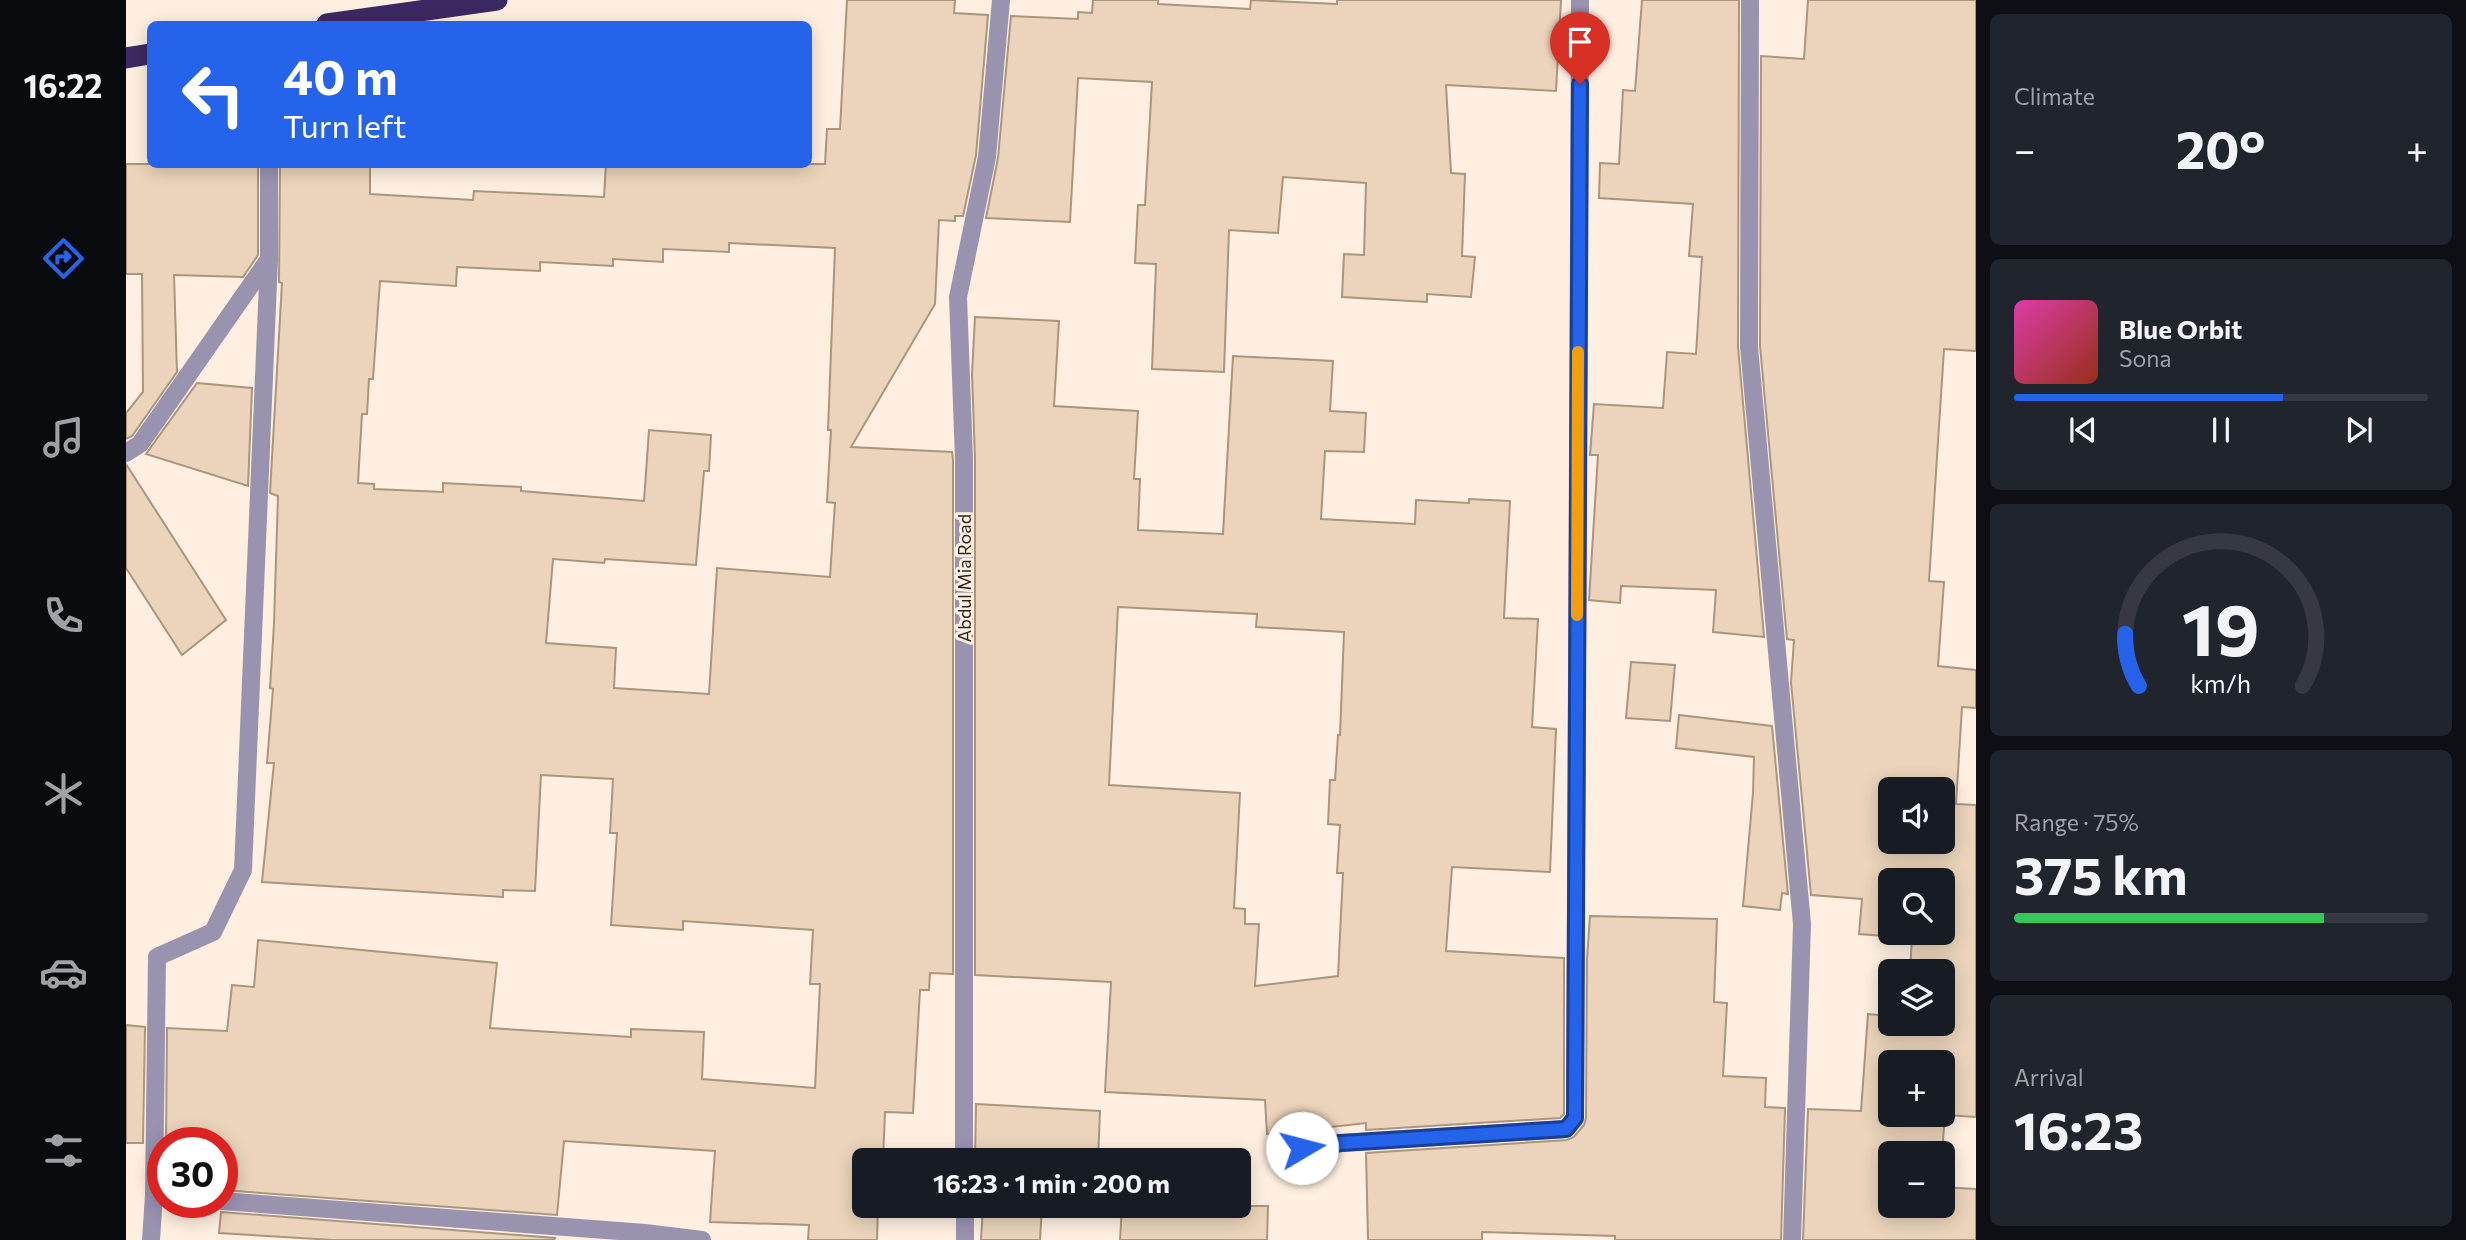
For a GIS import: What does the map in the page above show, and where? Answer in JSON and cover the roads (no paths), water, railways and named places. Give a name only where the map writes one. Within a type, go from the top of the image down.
[{"type":"highway","points":[[348,21],[497,0]]},
{"type":"highway","points":[[126,58],[147,54]]},
{"type":"street","name":"Abdul Mia Road","points":[[964,1148],[964,459],[958,297],[988,157],[1001,0]]},
{"type":"street","points":[[1282,1151],[1341,1143],[1566,1129],[1575,1118],[1580,0]]},
{"type":"street","points":[[1750,0],[1749,347],[1802,924],[1792,1240]]},
{"type":"street","points":[[158,1127],[157,957],[213,932],[243,870],[269,258],[269,168]]},
{"type":"street","points":[[126,453],[140,444],[269,258]]},
{"type":"street","points":[[238,1202],[645,1233],[702,1240]]},
{"type":"street","points":[[151,1240],[154,1218]]},
{"type":"street","points":[[965,1218],[965,1240]]}]
